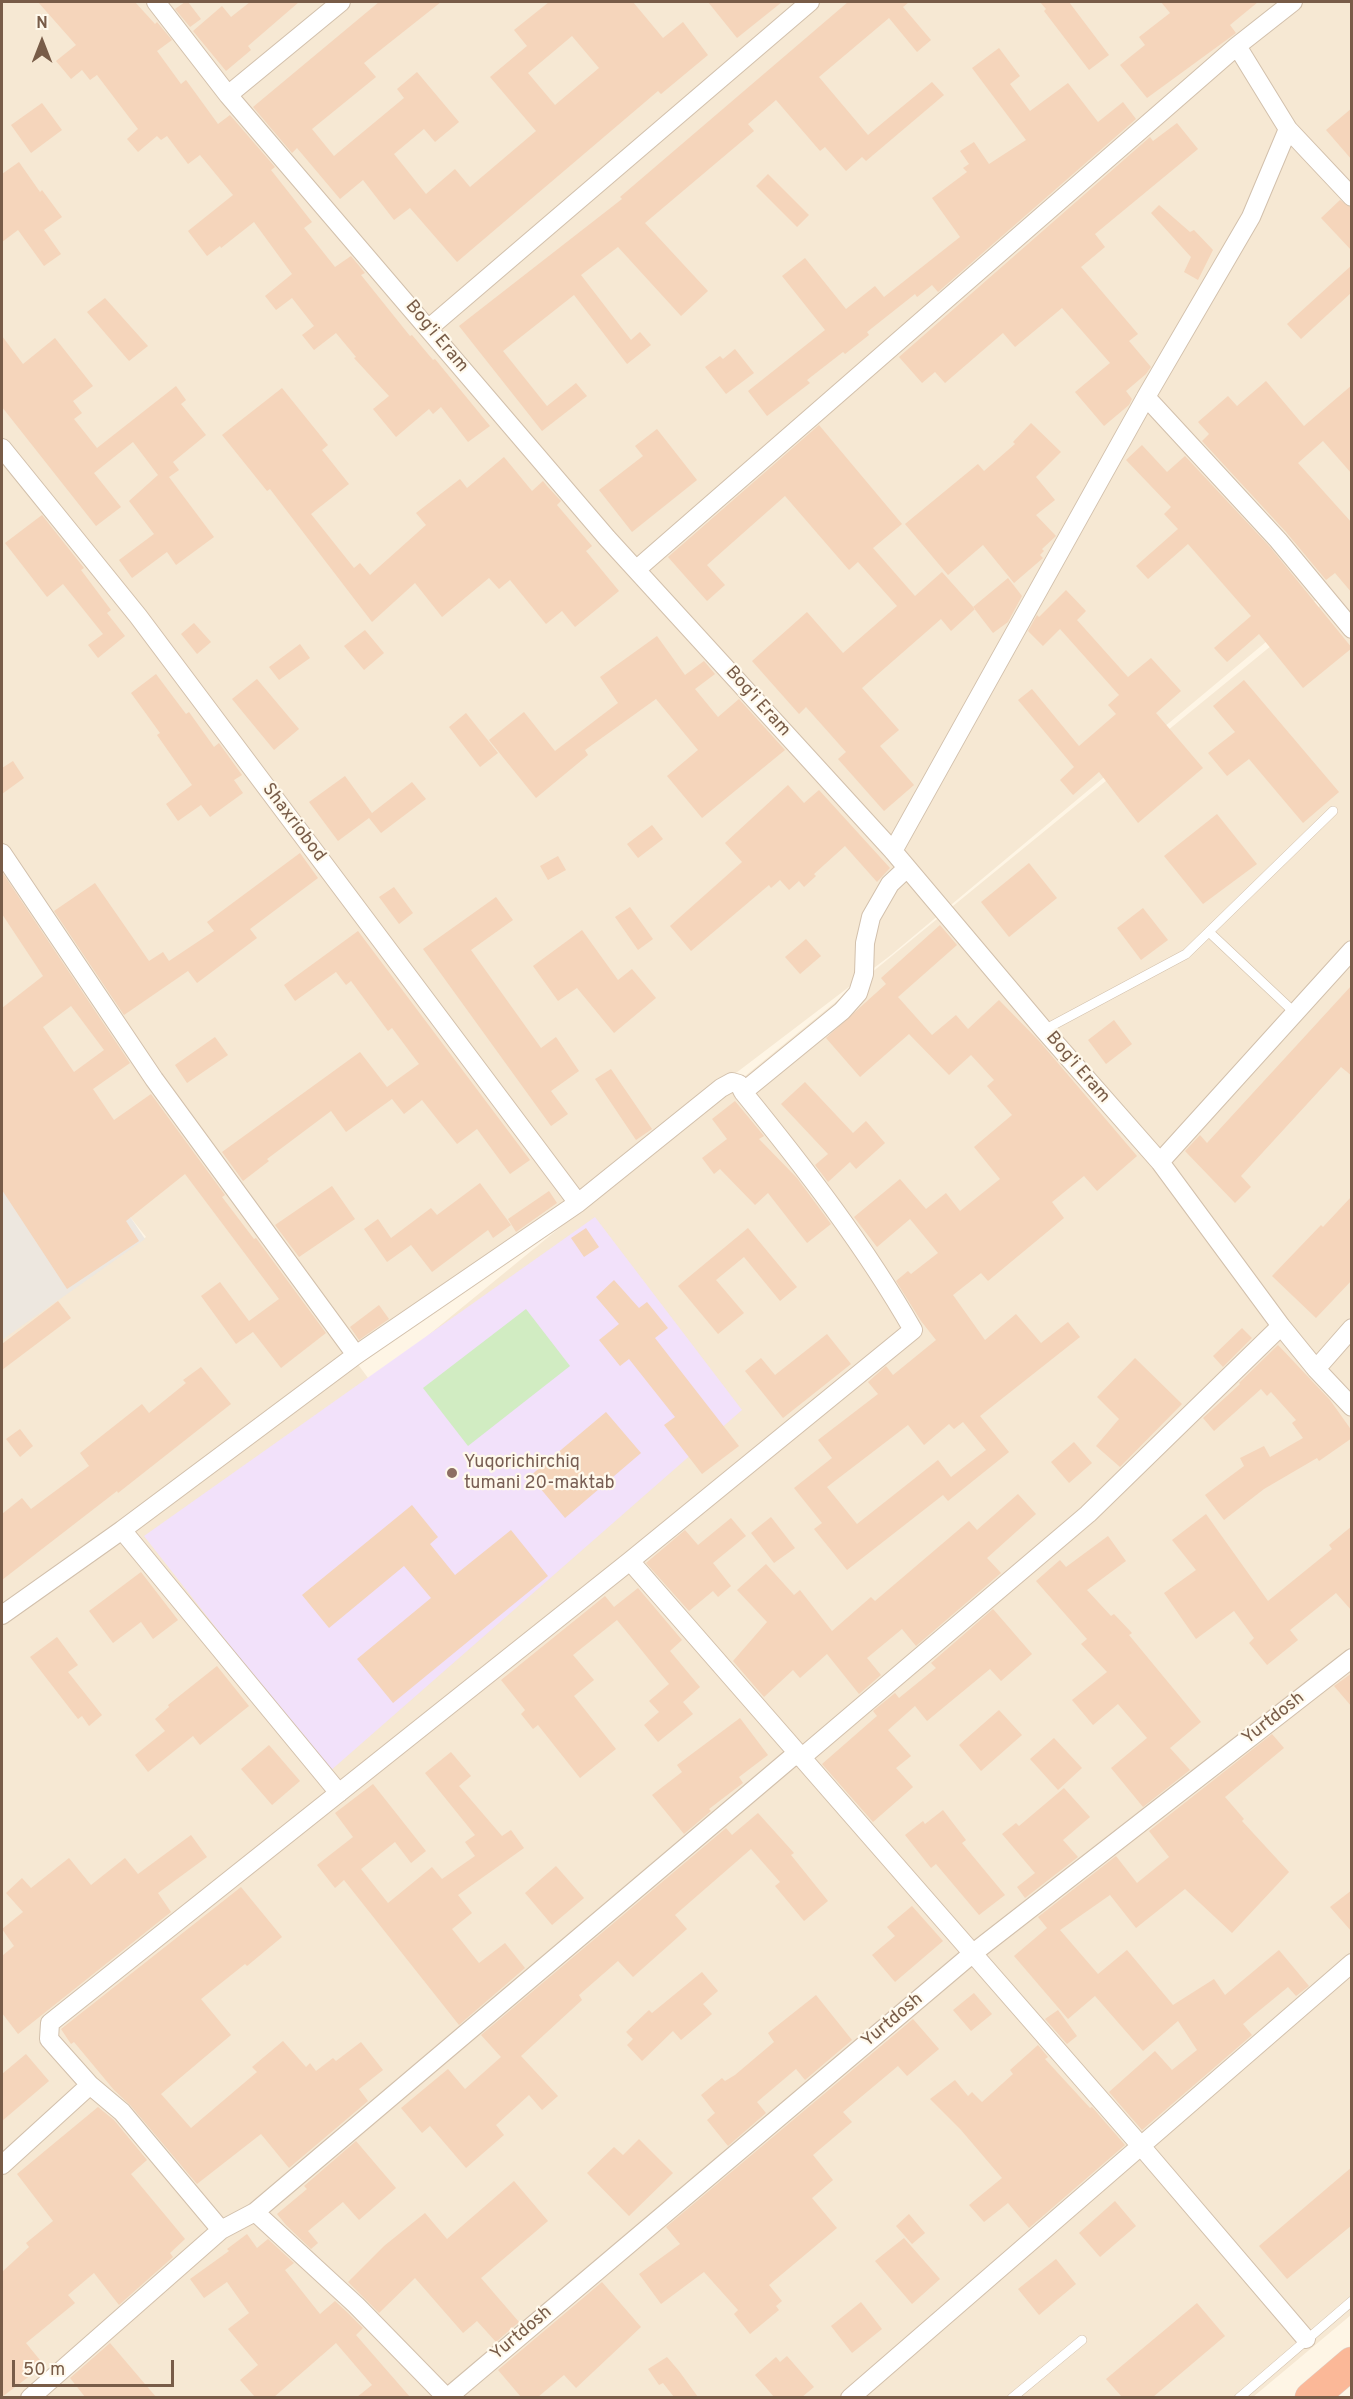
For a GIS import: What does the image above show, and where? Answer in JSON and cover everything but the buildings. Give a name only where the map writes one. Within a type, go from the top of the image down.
[{"type":"highway","points":[[1311,2397],[1352,2363]]},
{"type":"street","name":"Bog'i Eram","points":[[156,2],[228,95],[607,538],[893,851],[1044,1030],[1160,1162],[1281,1326],[1316,1369],[1352,1407]]},
{"type":"street","points":[[228,95],[341,2]]},
{"type":"street","points":[[429,328],[810,2]]},
{"type":"street","points":[[637,569],[1237,46],[1293,2]]},
{"type":"street","points":[[1237,46],[1288,129],[1352,197]]},
{"type":"street","points":[[893,851],[1146,397],[1251,217],[1288,129]]},
{"type":"street","points":[[1146,397],[1278,540],[1352,629]]},
{"type":"street","name":"Shaxriobod","points":[[2,448],[138,616],[578,1203]]},
{"type":"street","points":[[2,853],[154,1079],[356,1355]]},
{"type":"street","points":[[743,1092],[842,1011],[858,993],[864,974],[865,943],[871,917],[890,884],[907,868]]},
{"type":"street","points":[[1160,1162],[1352,950]]},
{"type":"street","points":[[2,1615],[122,1530],[356,1355],[578,1203],[721,1088],[732,1082],[739,1084],[801,1166],[893,1294],[913,1330],[630,1561],[50,2023],[49,2039],[90,2085],[122,2112],[220,2230]]},
{"type":"street","points":[[30,2397],[220,2230],[255,2212],[1088,1514],[1281,1326]]},
{"type":"street","points":[[1316,1369],[1352,1328]]},
{"type":"street","points":[[122,1530],[339,1793]]},
{"type":"street","points":[[630,1561],[1141,2146],[1306,2339]]},
{"type":"street","name":"Yurtdosh","points":[[447,2397],[972,1954],[1352,1658]]},
{"type":"street","points":[[850,2397],[1352,1963]]},
{"type":"street","points":[[2,2165],[90,2085]]},
{"type":"street","points":[[255,2212],[356,2305],[447,2397]]},
{"type":"lane","points":[[1044,1030],[1186,954],[1333,811]]},
{"type":"lane","points":[[1209,932],[1295,1013]]},
{"type":"lane","points":[[1239,2397],[1352,2301]]},
{"type":"lane","points":[[1012,2397],[1082,2340]]},
{"type":"shaded area","points":[[2,2],[1351,2],[1351,617],[1327,591],[891,955],[623,1159],[358,1356],[195,1143],[371,1382],[1321,605],[1352,639],[1351,2315],[1253,2397],[2,2397],[2,1338],[146,1237],[119,1203],[2,1025]]},
{"type":"shaded area","points":[[2,1025],[145,1239],[2,1340]]},
{"type":"shaded area","name":"Yuqorichirchiq tumani 20-maktab","points":[[595,1217],[742,1410],[329,1772],[144,1536]]},
{"type":"green space","points":[[526,1309],[570,1366],[468,1446],[423,1388]]},
{"type":"place","name":"Yuqorichirchiq tumani 20-maktab","points":[[452,1473]]}]
